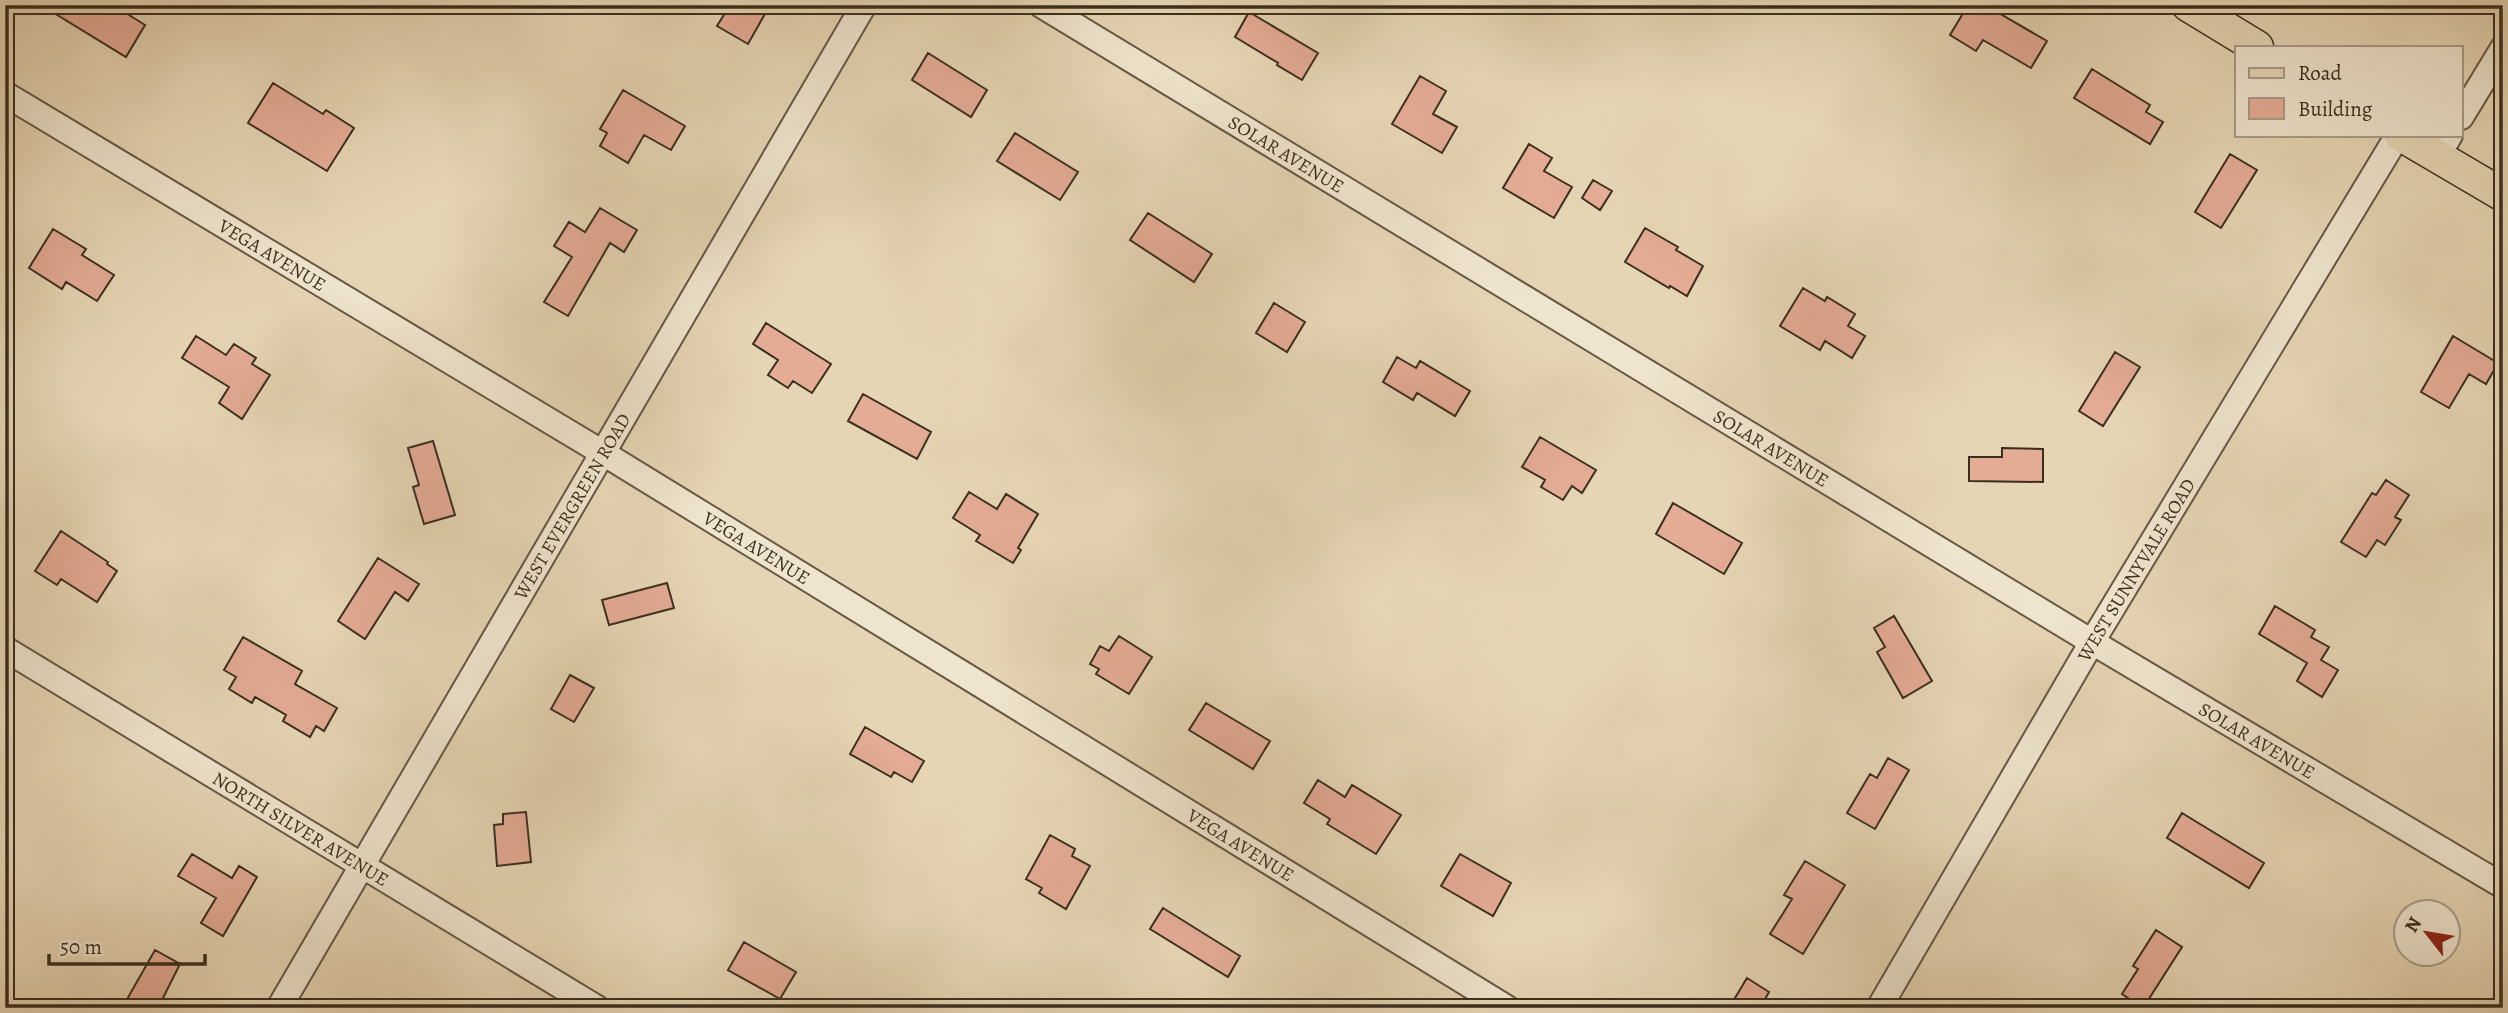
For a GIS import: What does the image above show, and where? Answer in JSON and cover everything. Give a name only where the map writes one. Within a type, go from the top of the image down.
[{"type":"main road","points":[[2188,5],[2255,46]]},
{"type":"main road","points":[[2404,136],[2444,145],[2503,195]]},
{"type":"street","name":"WEST EVERGREEN ROAD","points":[[279,1008],[863,5]]},
{"type":"street","name":"SOLAR AVENUE","points":[[1041,5],[2092,642],[2503,887]]},
{"type":"street","points":[[2462,115],[2503,48]]},
{"type":"street","name":"VEGA AVENUE","points":[[5,94],[603,453],[1507,1008]]},
{"type":"street","name":"WEST SUNNYVALE ROAD","points":[[1879,1008],[2092,642],[2399,136]]},
{"type":"street","name":"NORTH SILVER AVENUE","points":[[5,649],[364,864],[597,1008]]},
{"type":"building","points":[[41,5],[113,5],[145,25],[126,57]]},
{"type":"building","points":[[730,5],[770,5],[748,44],[717,26]]},
{"type":"building","points":[[1968,5],[1987,14],[1990,8],[2047,41],[2031,68],[1983,40],[1976,51],[1950,35]]},
{"type":"building","points":[[1249,12],[1318,53],[1302,80],[1235,37]]},
{"type":"building","points":[[928,53],[987,90],[971,117],[912,80]]},
{"type":"building","points":[[2092,69],[2150,105],[2146,112],[2163,122],[2150,144],[2074,98]]},
{"type":"building","points":[[1420,76],[1446,91],[1433,114],[1457,127],[1442,153],[1392,124]]},
{"type":"building","points":[[273,83],[323,114],[326,110],[354,128],[327,171],[248,123]]},
{"type":"building","points":[[623,90],[685,126],[671,150],[644,135],[628,163],[600,146],[607,133],[600,129]]},
{"type":"building","points":[[1015,133],[1078,172],[1060,200],[997,161]]},
{"type":"building","points":[[1529,144],[1552,158],[1544,171],[1572,187],[1554,218],[1503,188]]},
{"type":"building","points":[[2230,154],[2257,170],[2221,228],[2195,212]]},
{"type":"building","points":[[1593,180],[1612,191],[1600,210],[1582,198]]},
{"type":"building","points":[[600,208],[637,230],[624,252],[610,243],[568,316],[544,302],[572,257],[554,246],[569,222],[585,232]]},
{"type":"building","points":[[1148,213],[1212,254],[1194,282],[1130,240]]},
{"type":"building","points":[[1645,228],[1678,247],[1676,250],[1703,266],[1687,296],[1625,262]]},
{"type":"building","points":[[53,229],[86,249],[82,255],[114,275],[97,301],[66,282],[62,289],[29,268]]},
{"type":"building","points":[[1803,288],[1825,301],[1827,297],[1855,314],[1848,326],[1865,336],[1852,358],[1825,341],[1820,350],[1780,326]]},
{"type":"building","points":[[1274,303],[1305,322],[1287,352],[1256,333]]},
{"type":"building","points":[[766,323],[831,364],[812,393],[793,381],[788,388],[768,375],[778,360],[753,344]]},
{"type":"building","points":[[196,336],[226,355],[234,344],[256,358],[252,364],[270,375],[242,419],[219,403],[229,387],[182,358]]},
{"type":"building","points":[[2453,336],[2498,363],[2486,384],[2469,374],[2449,408],[2421,392]]},
{"type":"building","points":[[2115,352],[2140,367],[2103,426],[2079,411]]},
{"type":"building","points":[[1397,357],[1416,368],[1420,361],[1470,391],[1455,416],[1417,393],[1413,400],[1383,382]]},
{"type":"building","points":[[863,394],[931,432],[917,459],[848,421]]},
{"type":"building","points":[[1540,437],[1596,470],[1582,493],[1572,486],[1563,500],[1541,487],[1545,480],[1522,467]]},
{"type":"building","points":[[433,441],[455,515],[424,524],[413,487],[419,485],[408,448]]},
{"type":"building","points":[[2002,448],[2043,449],[2043,482],[1969,481],[1969,457],[2002,457]]},
{"type":"building","points":[[2386,480],[2409,495],[2395,517],[2401,520],[2385,545],[2377,540],[2366,557],[2341,542],[2372,493],[2376,495]]},
{"type":"building","points":[[969,492],[997,509],[1006,494],[1038,514],[1018,548],[1021,550],[1013,563],[976,541],[980,535],[953,518]]},
{"type":"building","points":[[1673,503],[1742,543],[1724,574],[1656,534]]},
{"type":"building","points":[[61,531],[117,571],[97,602],[61,579],[57,585],[35,571]]},
{"type":"building","points":[[378,558],[419,584],[408,601],[395,592],[365,639],[338,621]]},
{"type":"building","points":[[667,583],[674,608],[609,625],[602,600]]},
{"type":"building","points":[[2275,606],[2315,630],[2311,637],[2329,647],[2321,660],[2338,670],[2322,697],[2297,681],[2307,663],[2259,634]]},
{"type":"building","points":[[1894,616],[1932,681],[1903,698],[1877,652],[1885,647],[1874,628]]},
{"type":"building","points":[[1119,636],[1152,657],[1129,694],[1096,674],[1099,669],[1090,664],[1100,646],[1109,651]]},
{"type":"building","points":[[243,637],[302,671],[295,684],[337,708],[324,731],[316,726],[310,737],[283,721],[286,715],[255,697],[252,703],[229,689],[236,677],[224,670]]},
{"type":"building","points":[[570,675],[594,688],[574,722],[551,709]]},
{"type":"building","points":[[1206,703],[1270,741],[1253,769],[1189,730]]},
{"type":"building","points":[[865,727],[924,761],[912,782],[894,772],[891,777],[850,754]]},
{"type":"building","points":[[1888,758],[1909,770],[1875,829],[1847,813],[1870,774],[1877,778]]},
{"type":"building","points":[[1318,780],[1345,797],[1352,785],[1401,815],[1376,854],[1327,824],[1330,819],[1304,803]]},
{"type":"building","points":[[526,812],[531,862],[497,866],[494,825],[503,824],[503,814]]},
{"type":"building","points":[[2182,813],[2264,863],[2249,888],[2167,838]]},
{"type":"building","points":[[1050,835],[1075,849],[1072,856],[1090,866],[1066,909],[1039,893],[1042,888],[1026,879]]},
{"type":"building","points":[[192,854],[232,878],[239,866],[257,877],[223,936],[201,923],[216,898],[178,876]]},
{"type":"building","points":[[1460,854],[1511,883],[1493,916],[1441,886]]},
{"type":"building","points":[[1805,861],[1845,885],[1803,954],[1770,934],[1792,899],[1784,895]]},
{"type":"building","points":[[1163,908],[1240,956],[1228,977],[1150,929]]},
{"type":"building","points":[[2156,930],[2182,947],[2143,1008],[2122,994],[2138,969],[2133,966]]},
{"type":"building","points":[[744,942],[796,972],[780,999],[728,970]]},
{"type":"building","points":[[155,950],[180,964],[158,1008],[122,1008]]},
{"type":"building","points":[[1747,978],[1769,992],[1760,1008],[1729,1008]]}]
